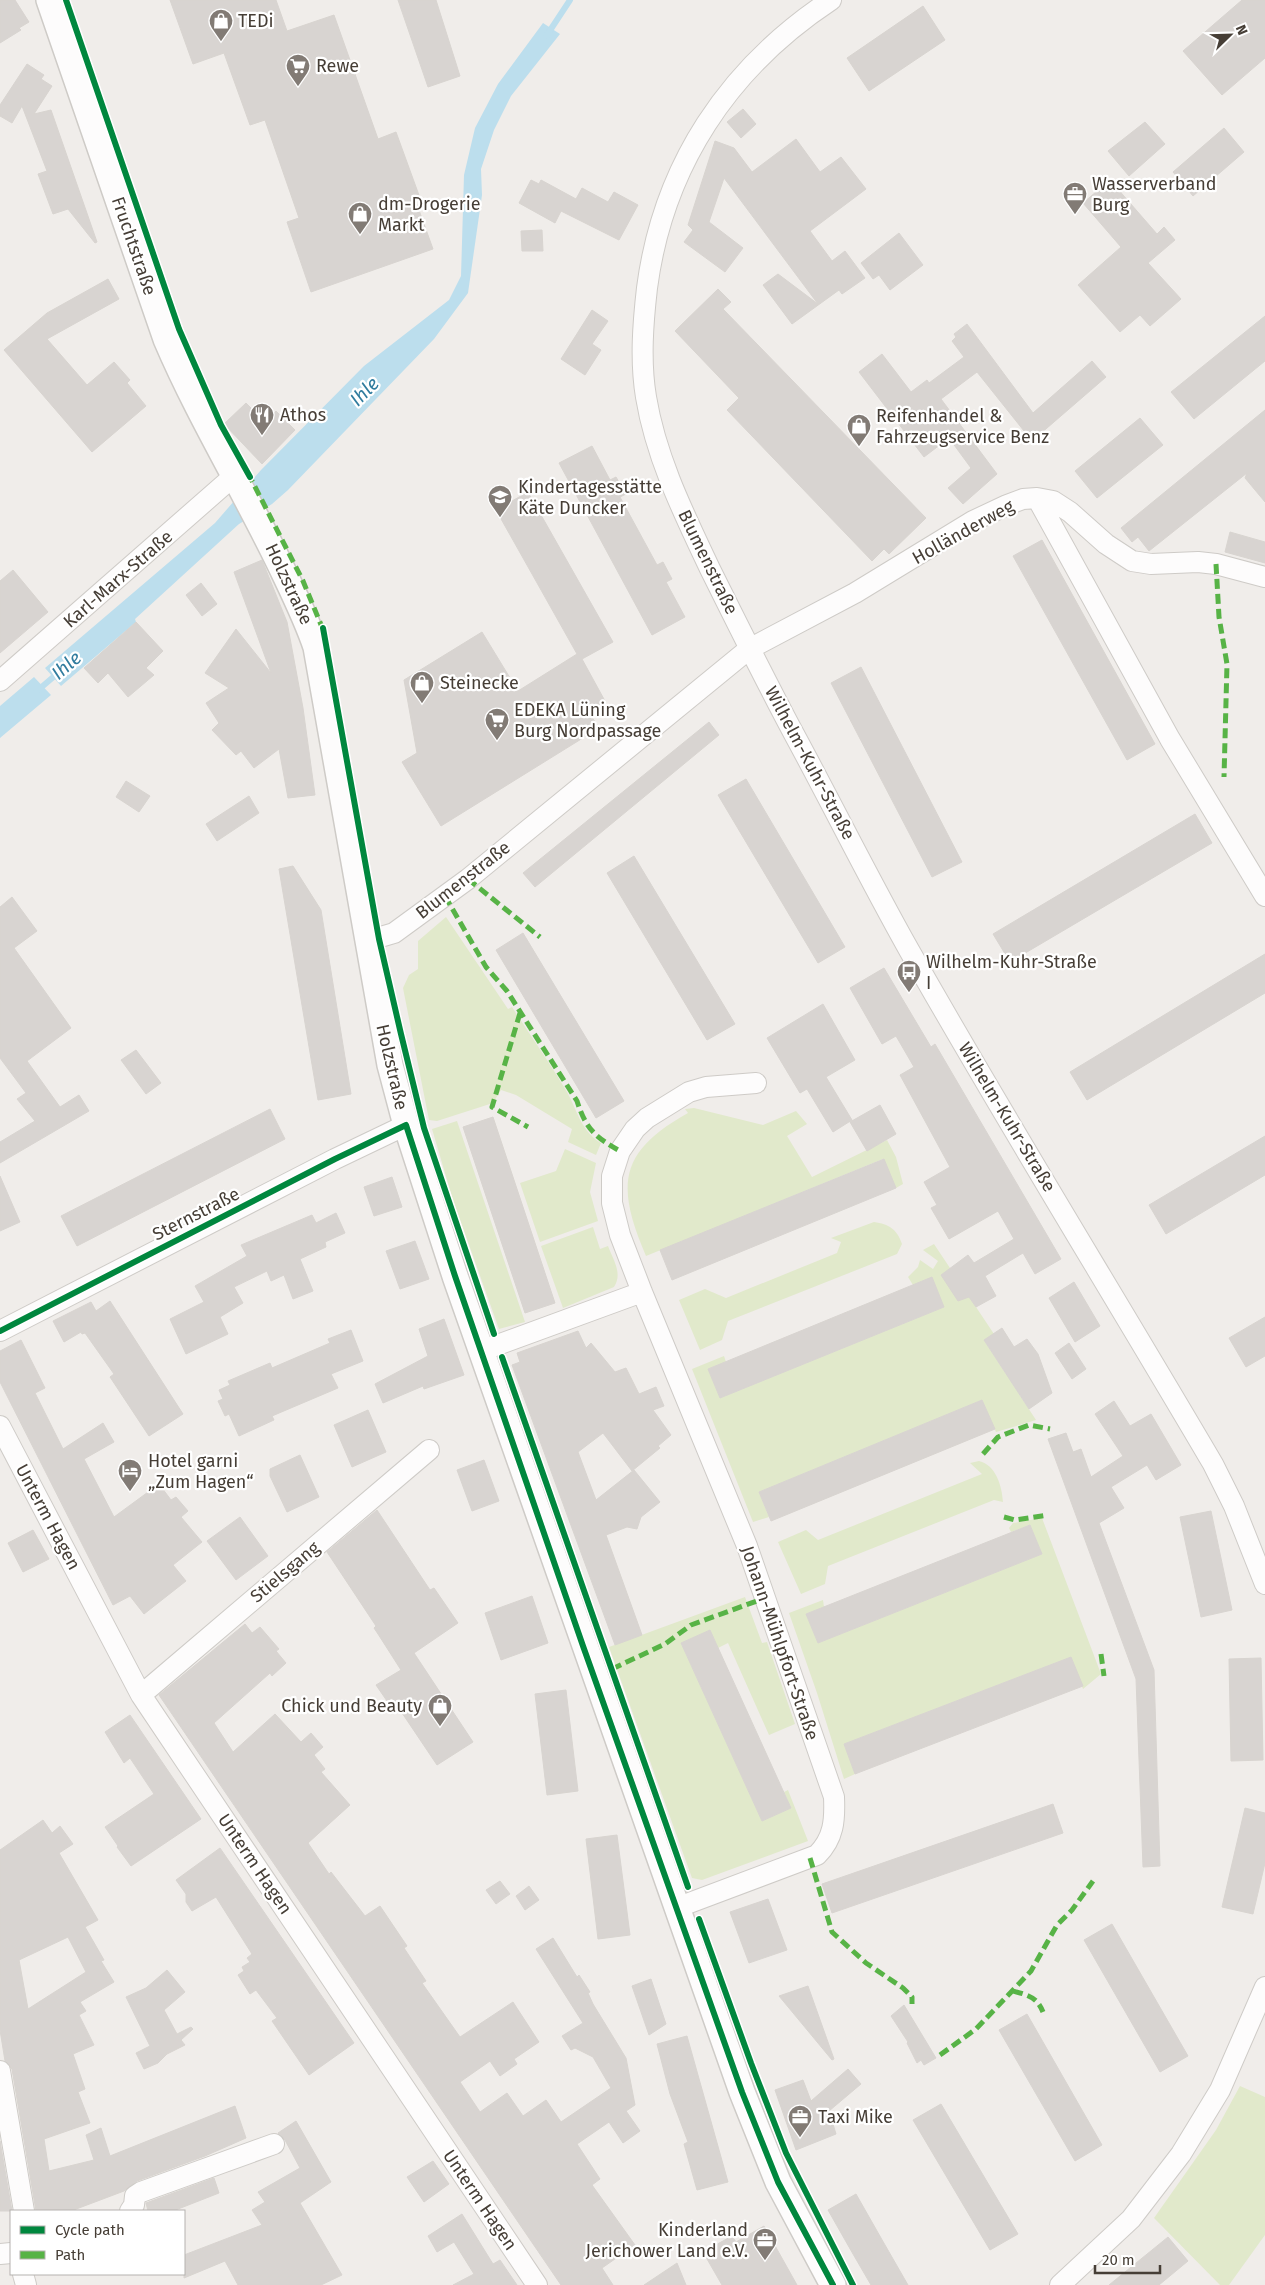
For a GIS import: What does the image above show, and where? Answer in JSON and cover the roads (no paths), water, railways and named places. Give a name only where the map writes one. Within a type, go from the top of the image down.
[{"type":"street","name":"Fruchtstraße","points":[[49,0],[166,339],[185,381],[237,480]]},
{"type":"street","name":"Blumenstraße","points":[[367,941],[394,933],[468,879],[749,649],[667,476],[654,435],[646,395],[642,351],[645,306],[651,259],[661,218],[676,178],[706,121],[734,85],[759,59],[810,14],[831,0]]},
{"type":"street","name":"Holzstraße","points":[[237,480],[258,520],[310,630],[316,647],[390,1065],[406,1125],[481,1351],[742,2092],[775,2175],[833,2285]]},
{"type":"street","name":"Karl-Marx-Straße","points":[[0,682],[237,480]]},
{"type":"street","name":"Holländerweg","points":[[749,649],[855,593],[973,521],[1024,499],[1037,498],[1054,502],[1070,512],[1106,544],[1132,561],[1151,564],[1198,562],[1216,564],[1265,577]]},
{"type":"street","points":[[1037,498],[1174,747],[1265,896]]},
{"type":"street","name":"Wilhelm-Kuhr-Straße","points":[[749,649],[907,946],[1213,1464],[1234,1506],[1265,1584]]},
{"type":"street","name":"Johann-Mühlpfort-Straße","points":[[676,1908],[817,1854],[831,1836],[835,1822],[834,1797],[747,1546],[642,1292],[620,1235],[612,1203],[612,1176],[620,1151],[635,1129],[647,1118],[689,1092],[706,1087],[756,1083]]},
{"type":"street","name":"Sternstraße","points":[[0,1331],[406,1125]]},
{"type":"street","points":[[481,1351],[642,1292]]},
{"type":"street","name":"Unterm Hagen","points":[[0,1426],[141,1695],[537,2285]]},
{"type":"street","name":"Stielsgang","points":[[141,1695],[429,1450]]},
{"type":"street","points":[[1060,2285],[1131,2219],[1181,2154],[1220,2090],[1265,1987]]},
{"type":"street","points":[[0,2071],[24,2210]]},
{"type":"street","points":[[131,2210],[134,2206],[135,2196],[141,2192],[274,2144]]},
{"type":"water","points":[[543,23],[560,34],[511,96],[494,130],[481,169],[482,195],[468,293],[434,339],[288,490],[272,504],[239,524],[135,619],[136,622],[61,686],[45,668],[215,523],[261,470],[364,366],[449,300],[461,276],[464,175],[475,128],[498,84]]},
{"type":"water","points":[[34,677],[51,695],[0,738],[0,706]]},
{"type":"waterway","name":"Ihle","points":[[547,35],[570,0]]},
{"type":"waterway","name":"Ihle","points":[[37,691],[58,673]]},
{"type":"place","name":"TEDi","points":[[221,42]]},
{"type":"place","name":"Rewe","points":[[298,87]]},
{"type":"place","name":"Wasserverband Burg","points":[[1075,215]]},
{"type":"place","name":"dm-Drogerie Markt","points":[[360,235]]},
{"type":"place","name":"Athos","points":[[262,436]]},
{"type":"place","name":"Reifenhandel & Fahrzeugservice Benz","points":[[859,447]]},
{"type":"place","name":"Kindertagesstätte Käte Duncker","points":[[500,518]]},
{"type":"place","name":"Steinecke","points":[[422,704]]},
{"type":"place","name":"EDEKA Lüning Burg Nordpassage","points":[[497,741]]},
{"type":"place","name":"Wilhelm-Kuhr-Straße I","points":[[909,993]]},
{"type":"place","name":"Hotel garni „Zum Hagen“","points":[[130,1492]]},
{"type":"place","name":"Chick und Beauty","points":[[440,1727]]},
{"type":"place","name":"Taxi Mike","points":[[800,2138]]},
{"type":"place","name":"Kinderland Jerichower Land e.V.","points":[[765,2261]]}]
